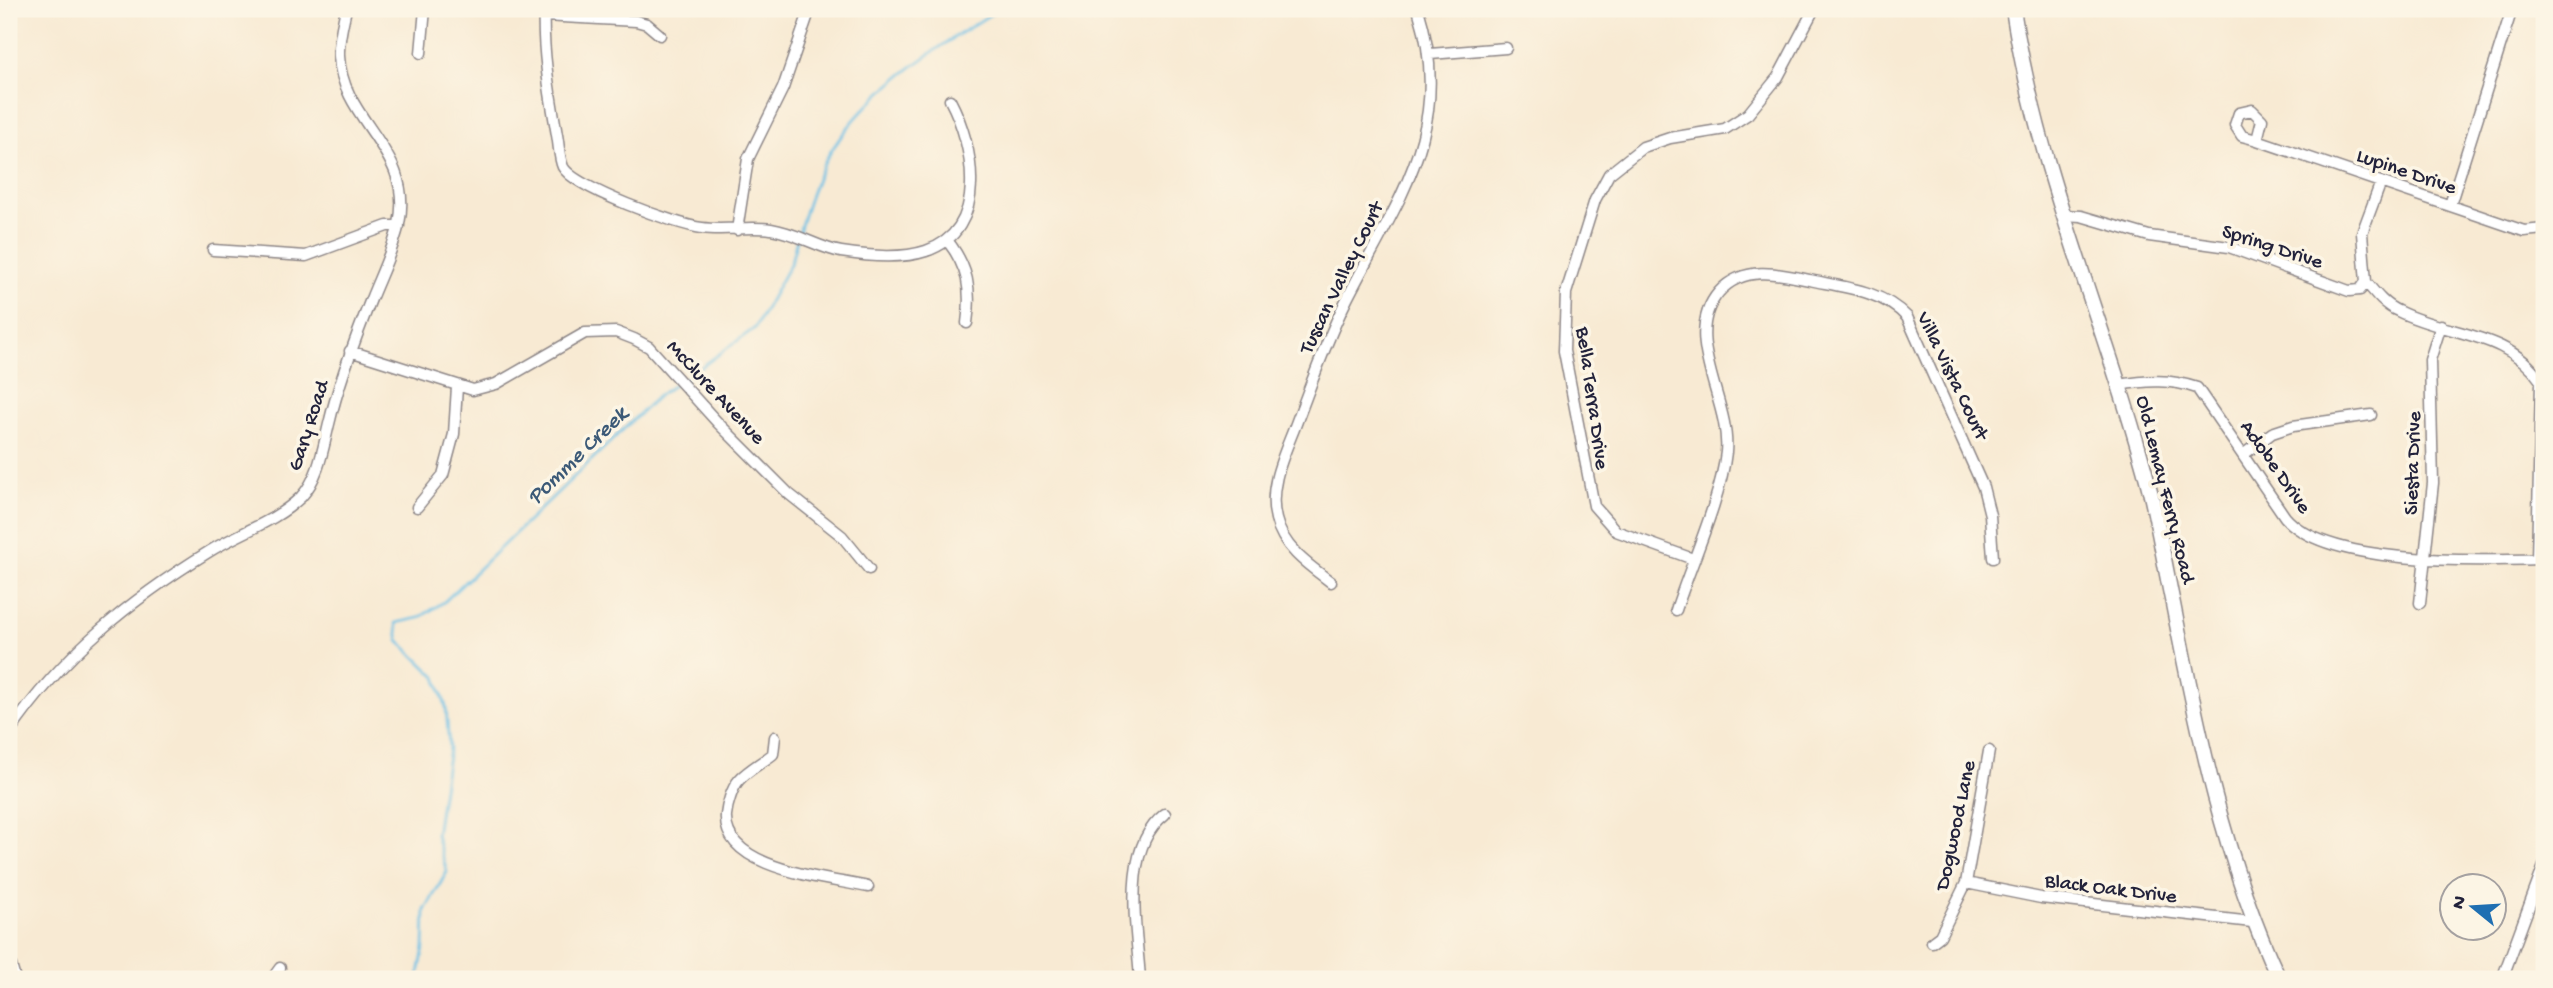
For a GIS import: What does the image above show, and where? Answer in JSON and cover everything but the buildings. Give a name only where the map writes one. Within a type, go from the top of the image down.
[{"type":"main road","name":"Old Lemay Ferry Road","points":[[2013,9],[2033,113],[2063,215],[2119,385],[2150,494],[2215,795],[2252,922],[2278,979]]},
{"type":"street","name":"Gary Road","points":[[9,733],[30,702],[101,627],[140,596],[214,549],[271,519],[303,494],[316,473],[351,351],[399,226],[403,199],[393,162],[358,108],[342,73],[339,55],[346,9]]},
{"type":"street","points":[[421,54],[425,9]]},
{"type":"street","points":[[737,230],[748,159],[783,88],[810,9]]},
{"type":"street","name":"Tuscan Valley Court","points":[[1331,582],[1303,562],[1286,542],[1276,519],[1274,488],[1331,333],[1411,177],[1423,143],[1429,104],[1430,54],[1418,9]]},
{"type":"street","name":"Bella Terra Drive","points":[[1693,559],[1616,531],[1594,506],[1564,351],[1566,293],[1595,200],[1609,174],[1643,147],[1670,138],[1726,129],[1748,114],[1778,77],[1814,9]]},
{"type":"street","points":[[2450,205],[2512,9]]},
{"type":"street","points":[[660,35],[647,24],[636,21],[544,13],[550,99],[563,168],[584,186],[611,198],[699,228],[768,229],[800,235],[839,252],[908,255],[927,251],[947,240],[968,209],[971,192],[963,124],[950,100]]},
{"type":"street","points":[[1430,54],[1506,48]]},
{"type":"street","name":"Lupine Drive","points":[[2258,140],[2524,231],[2544,229]]},
{"type":"street","points":[[2381,182],[2362,233],[2366,282],[2380,299],[2398,312],[2504,346],[2535,371],[2541,381],[2541,560]]},
{"type":"street","name":"Spring Drive","points":[[2063,215],[2081,216],[2149,236],[2229,247],[2349,291],[2360,290],[2366,282]]},
{"type":"street","points":[[213,250],[306,256],[387,226],[399,226]]},
{"type":"street","points":[[947,240],[961,258],[968,275],[970,302],[967,323]]},
{"type":"street","name":"Villa Vista Court","points":[[1676,610],[1726,452],[1725,425],[1705,344],[1706,319],[1716,296],[1724,287],[1743,276],[1765,273],[1877,296],[1888,300],[1907,317],[1983,487],[1990,515],[1993,558]]},
{"type":"street","name":"Siesta Drive","points":[[2420,603],[2433,483],[2430,360],[2441,325]]},
{"type":"street","name":"McClure Avenue","points":[[351,351],[473,390],[496,384],[585,333],[616,331],[649,347],[717,422],[789,494],[842,536],[869,569]]},
{"type":"street","name":"Adobe Drive","points":[[2119,385],[2151,380],[2183,383],[2197,388],[2285,517],[2303,534],[2380,555],[2423,559],[2541,560]]},
{"type":"street","points":[[417,507],[443,475],[454,434],[457,387]]},
{"type":"street","points":[[2243,455],[2283,429],[2371,415]]},
{"type":"street","points":[[775,737],[773,754],[738,781],[727,807],[726,826],[740,850],[763,864],[868,887]]},
{"type":"street","name":"Dogwood Lane","points":[[1932,942],[1940,936],[1966,883],[1989,751]]},
{"type":"street","points":[[1140,979],[1136,893],[1139,858],[1150,827],[1166,814]]},
{"type":"street","points":[[2502,979],[2532,905],[2544,866]]},
{"type":"street","name":"Black Oak Drive","points":[[1966,883],[2041,898],[2252,922]]},
{"type":"street","points":[[2532,905],[2544,909]]},
{"type":"street","points":[[9,958],[15,979]]},
{"type":"street","points":[[272,979],[280,968]]},
{"type":"waterway","name":"Pomme Creek","points":[[799,232],[822,167],[849,126],[887,87],[908,70],[999,9]]},
{"type":"waterway","name":"Pomme Creek","points":[[682,381],[755,328],[791,262],[797,239]]},
{"type":"waterway","name":"Pomme Creek","points":[[418,979],[424,948],[425,910],[447,872],[436,835],[449,748],[446,707],[436,677],[399,641],[396,623],[419,618],[445,601],[659,395],[676,384]]}]
